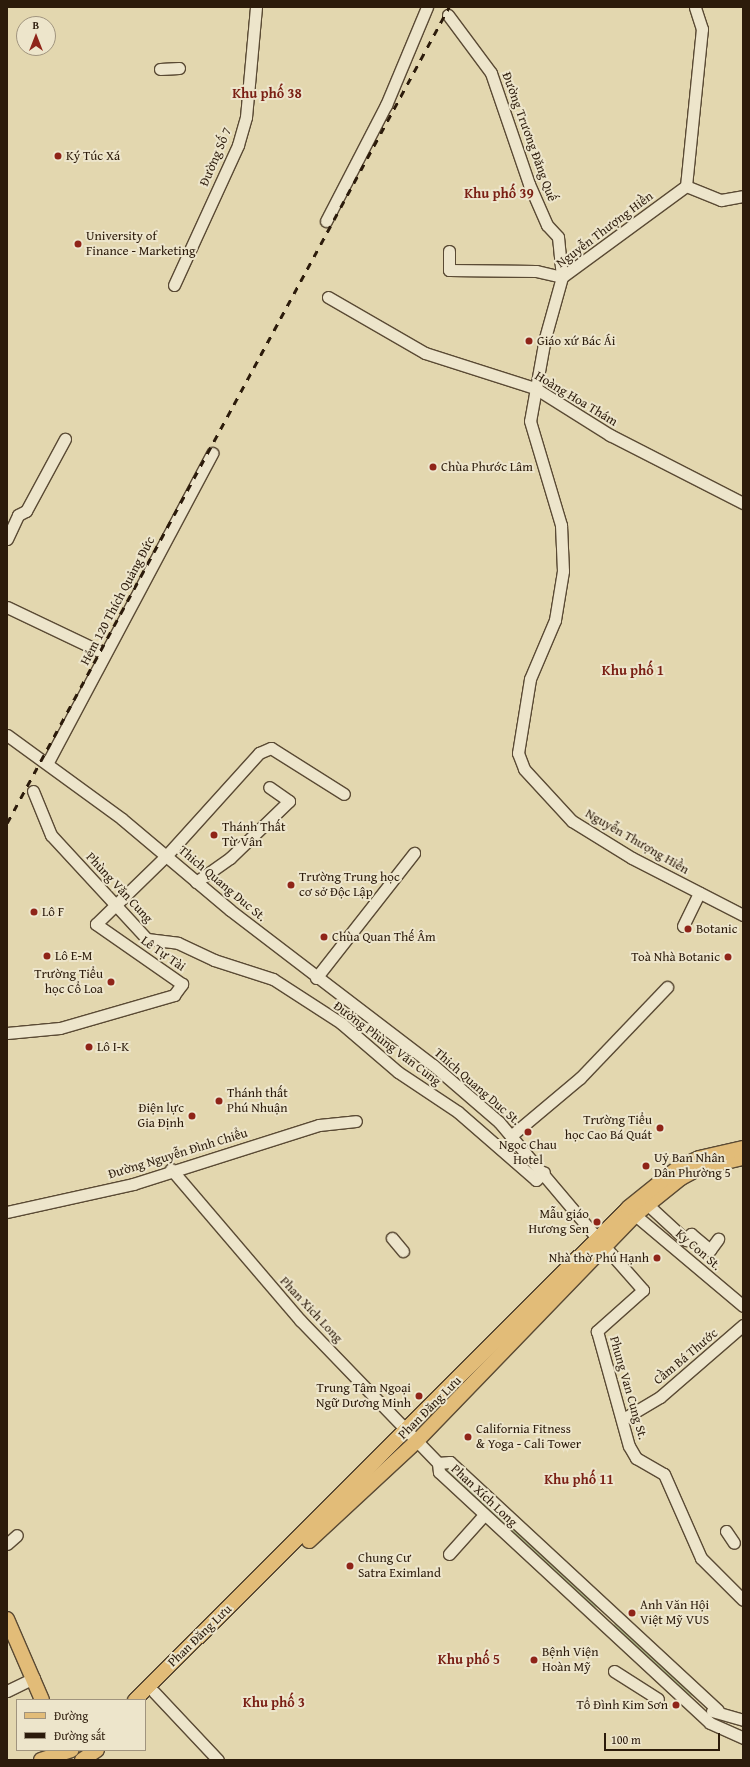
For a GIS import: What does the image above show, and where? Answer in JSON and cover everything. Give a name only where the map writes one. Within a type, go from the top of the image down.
[{"type":"main road","name":"Phan Đăng Lưu","points":[[602,1243],[628,1208],[679,1167],[743,1148]]},
{"type":"main road","name":"Phan Đăng Lưu","points":[[149,1696],[413,1436],[602,1243],[681,1178],[700,1168],[743,1158]]},
{"type":"main road","name":"Phan Đăng Lưu","points":[[136,1699],[413,1436]]},
{"type":"main road","points":[[7,1619],[34,1678],[42,1699]]},
{"type":"main road","points":[[82,1760],[96,1751]]},
{"type":"main road","points":[[41,1760],[64,1754]]},
{"type":"street","name":"Đường Số 7","points":[[174,285],[238,145],[246,117],[256,7]]},
{"type":"street","points":[[326,221],[386,105],[427,7]]},
{"type":"street","points":[[695,7],[702,28],[686,186],[721,200],[743,196]]},
{"type":"street","name":"Đường Trương Đăng Quế","points":[[448,15],[491,73],[529,184],[547,225],[558,237],[562,277]]},
{"type":"street","points":[[160,69],[178,68]]},
{"type":"street","name":"Nguyễn Thượng Hiền","points":[[686,186],[562,277],[535,388],[530,421],[561,526],[563,571],[555,620],[530,679],[518,753],[524,769],[572,821],[598,839],[743,915]]},
{"type":"street","points":[[449,251],[449,270],[536,271],[562,277]]},
{"type":"street","name":"Hoàng Hoa Thám","points":[[328,297],[425,353],[535,388],[610,435],[743,503]]},
{"type":"street","points":[[7,539],[18,515],[26,511],[65,439]]},
{"type":"street","name":"Hẻm 120 Thích Quảng Đức","points":[[48,762],[147,566],[212,453]]},
{"type":"street","points":[[7,607],[97,650]]},
{"type":"street","points":[[7,735],[48,762]]},
{"type":"street","name":"Lê Tự Tài","points":[[7,1034],[60,1028],[174,995],[182,984],[96,924],[166,856],[260,753],[271,748],[344,794]]},
{"type":"street","name":"Thich Quang Duc St.","points":[[48,762],[122,819],[196,882],[302,967],[433,1066],[502,1125],[522,1146],[602,1243]]},
{"type":"street","points":[[196,882],[230,858],[289,801],[270,787]]},
{"type":"street","name":"Phùng Văn Cung","points":[[32,791],[51,835],[147,939],[178,943],[214,960],[273,979],[285,987]]},
{"type":"street","points":[[316,978],[414,853]]},
{"type":"street","points":[[682,926],[699,893]]},
{"type":"street","name":"Đường Phùng Văn Cung","points":[[285,987],[341,1023],[398,1072],[489,1136],[536,1180],[544,1172]]},
{"type":"street","points":[[512,1135],[580,1078],[667,987]]},
{"type":"street","name":"Đường Nguyễn Đình Chiểu","points":[[7,1212],[133,1184],[171,1169],[319,1125],[356,1121]]},
{"type":"street","points":[[489,1136],[502,1125]]},
{"type":"street","points":[[511,1156],[522,1146]]},
{"type":"street","name":"Phan Xich Long","points":[[171,1169],[206,1214],[300,1320],[438,1462]]},
{"type":"street","points":[[648,1205],[686,1240],[692,1234],[710,1250],[718,1239]]},
{"type":"street","name":"Ky Con St.","points":[[635,1215],[743,1306]]},
{"type":"street","points":[[392,1238],[403,1251]]},
{"type":"street","name":"Phung Van Cung St.","points":[[602,1243],[643,1290],[597,1331],[623,1419],[629,1446],[636,1458],[664,1474],[701,1558],[743,1600]]},
{"type":"street","name":"Cầm Bá Thước","points":[[623,1419],[660,1397],[743,1325]]},
{"type":"street","name":"Phan Xích Long","points":[[743,1720],[719,1711],[450,1462],[438,1462],[439,1472],[594,1618],[712,1722],[743,1738]]},
{"type":"street","points":[[449,1554],[484,1515]]},
{"type":"street","points":[[726,1532],[734,1543]]},
{"type":"street","points":[[7,1544],[18,1535]]},
{"type":"street","points":[[594,1618],[606,1606]]},
{"type":"street","points":[[614,1671],[658,1699]]},
{"type":"street","points":[[7,1691],[34,1678]]},
{"type":"street","points":[[149,1696],[218,1760]]},
{"type":"street","points":[[712,1722],[722,1721],[719,1711]]},
{"type":"green space","points":[[445,1465],[598,1605],[598,1607],[594,1608],[445,1470]]},
{"type":"green space","points":[[615,1622],[618,1622],[694,1695],[690,1696],[614,1626]]},
{"type":"railway","points":[[7,823],[449,7]]},
{"type":"place","name":"Ký Túc Xá","points":[[58,156]]},
{"type":"place","name":"University of Finance - Marketing","points":[[78,244]]},
{"type":"place","name":"Giáo xứ Bác Ái","points":[[529,341]]},
{"type":"place","name":"Chùa Phước Lâm","points":[[433,467]]},
{"type":"place","name":"Thánh Thất Từ Vân","points":[[214,835]]},
{"type":"place","name":"Trường Trung học cơ sở Độc Lập","points":[[291,885]]},
{"type":"place","name":"Lô F","points":[[34,912]]},
{"type":"place","name":"Botanic","points":[[688,929]]},
{"type":"place","name":"Chùa Quan Thế Âm","points":[[324,937]]},
{"type":"place","name":"Lô E-M","points":[[47,956]]},
{"type":"place","name":"Toà Nhà Botanic","points":[[728,957]]},
{"type":"place","name":"Trường Tiểu học Cổ Loa","points":[[111,982]]},
{"type":"place","name":"Lô I-K","points":[[89,1047]]},
{"type":"place","name":"Thánh thất Phú Nhuận","points":[[219,1101]]},
{"type":"place","name":"Điện lực Gia Định","points":[[192,1116]]},
{"type":"place","name":"Trường Tiểu học Cao Bá Quát","points":[[660,1128]]},
{"type":"place","name":"Ngoc Chau Hotel","points":[[528,1132]]},
{"type":"place","name":"Uỷ Ban Nhân Dân Phường 5","points":[[646,1166]]},
{"type":"place","name":"Mẫu giáo Hương Sen","points":[[597,1222]]},
{"type":"place","name":"Nhà thờ Phú Hạnh","points":[[657,1258]]},
{"type":"place","name":"Trung Tâm Ngoại Ngữ Dương Minh","points":[[419,1396]]},
{"type":"place","name":"California Fitness & Yoga - Cali Tower","points":[[468,1437]]},
{"type":"place","name":"Chung Cư Satra Eximland","points":[[350,1566]]},
{"type":"place","name":"Anh Văn Hội Việt Mỹ VUS","points":[[632,1613]]},
{"type":"place","name":"Bệnh Viện Hoàn Mỹ","points":[[534,1660]]},
{"type":"place","name":"Tổ Đình Kim Sơn","points":[[676,1705]]},
{"type":"district","name":"Khu phố 38","points":[[267,93]]},
{"type":"district","name":"Khu phố 39","points":[[499,193]]},
{"type":"district","name":"Khu phố 1","points":[[633,670]]},
{"type":"district","name":"Khu phố 11","points":[[579,1479]]},
{"type":"district","name":"Khu phố 5","points":[[469,1659]]},
{"type":"district","name":"Khu phố 3","points":[[274,1702]]}]
